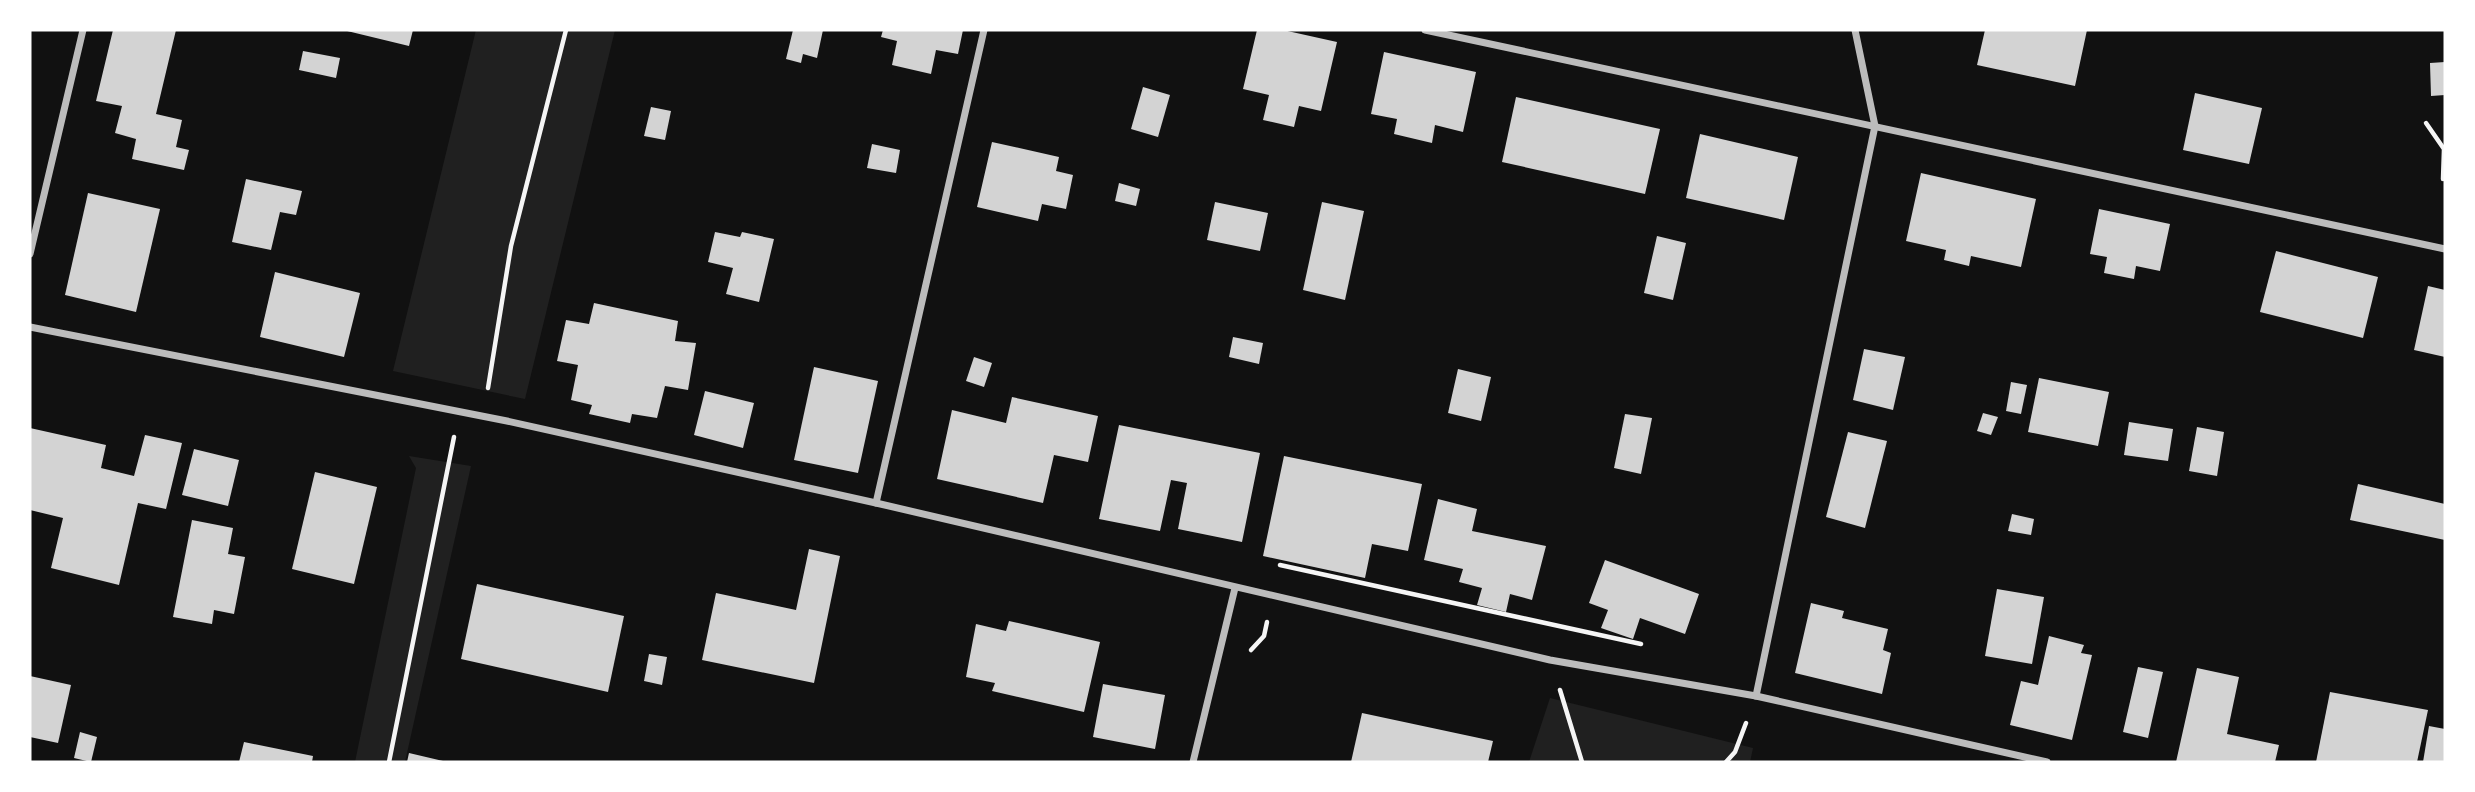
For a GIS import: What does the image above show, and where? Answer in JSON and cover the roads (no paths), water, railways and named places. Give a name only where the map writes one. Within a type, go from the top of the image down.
[{"type":"street","points":[[30,254],[83,30]]},
{"type":"street","points":[[876,503],[984,30]]},
{"type":"street","points":[[1425,30],[2445,249]]},
{"type":"street","points":[[1756,696],[1875,126],[1855,30]]},
{"type":"street","points":[[30,327],[460,411],[876,503],[1550,660],[1756,696],[2047,762]]},
{"type":"street","points":[[1193,762],[1235,588]]}]
